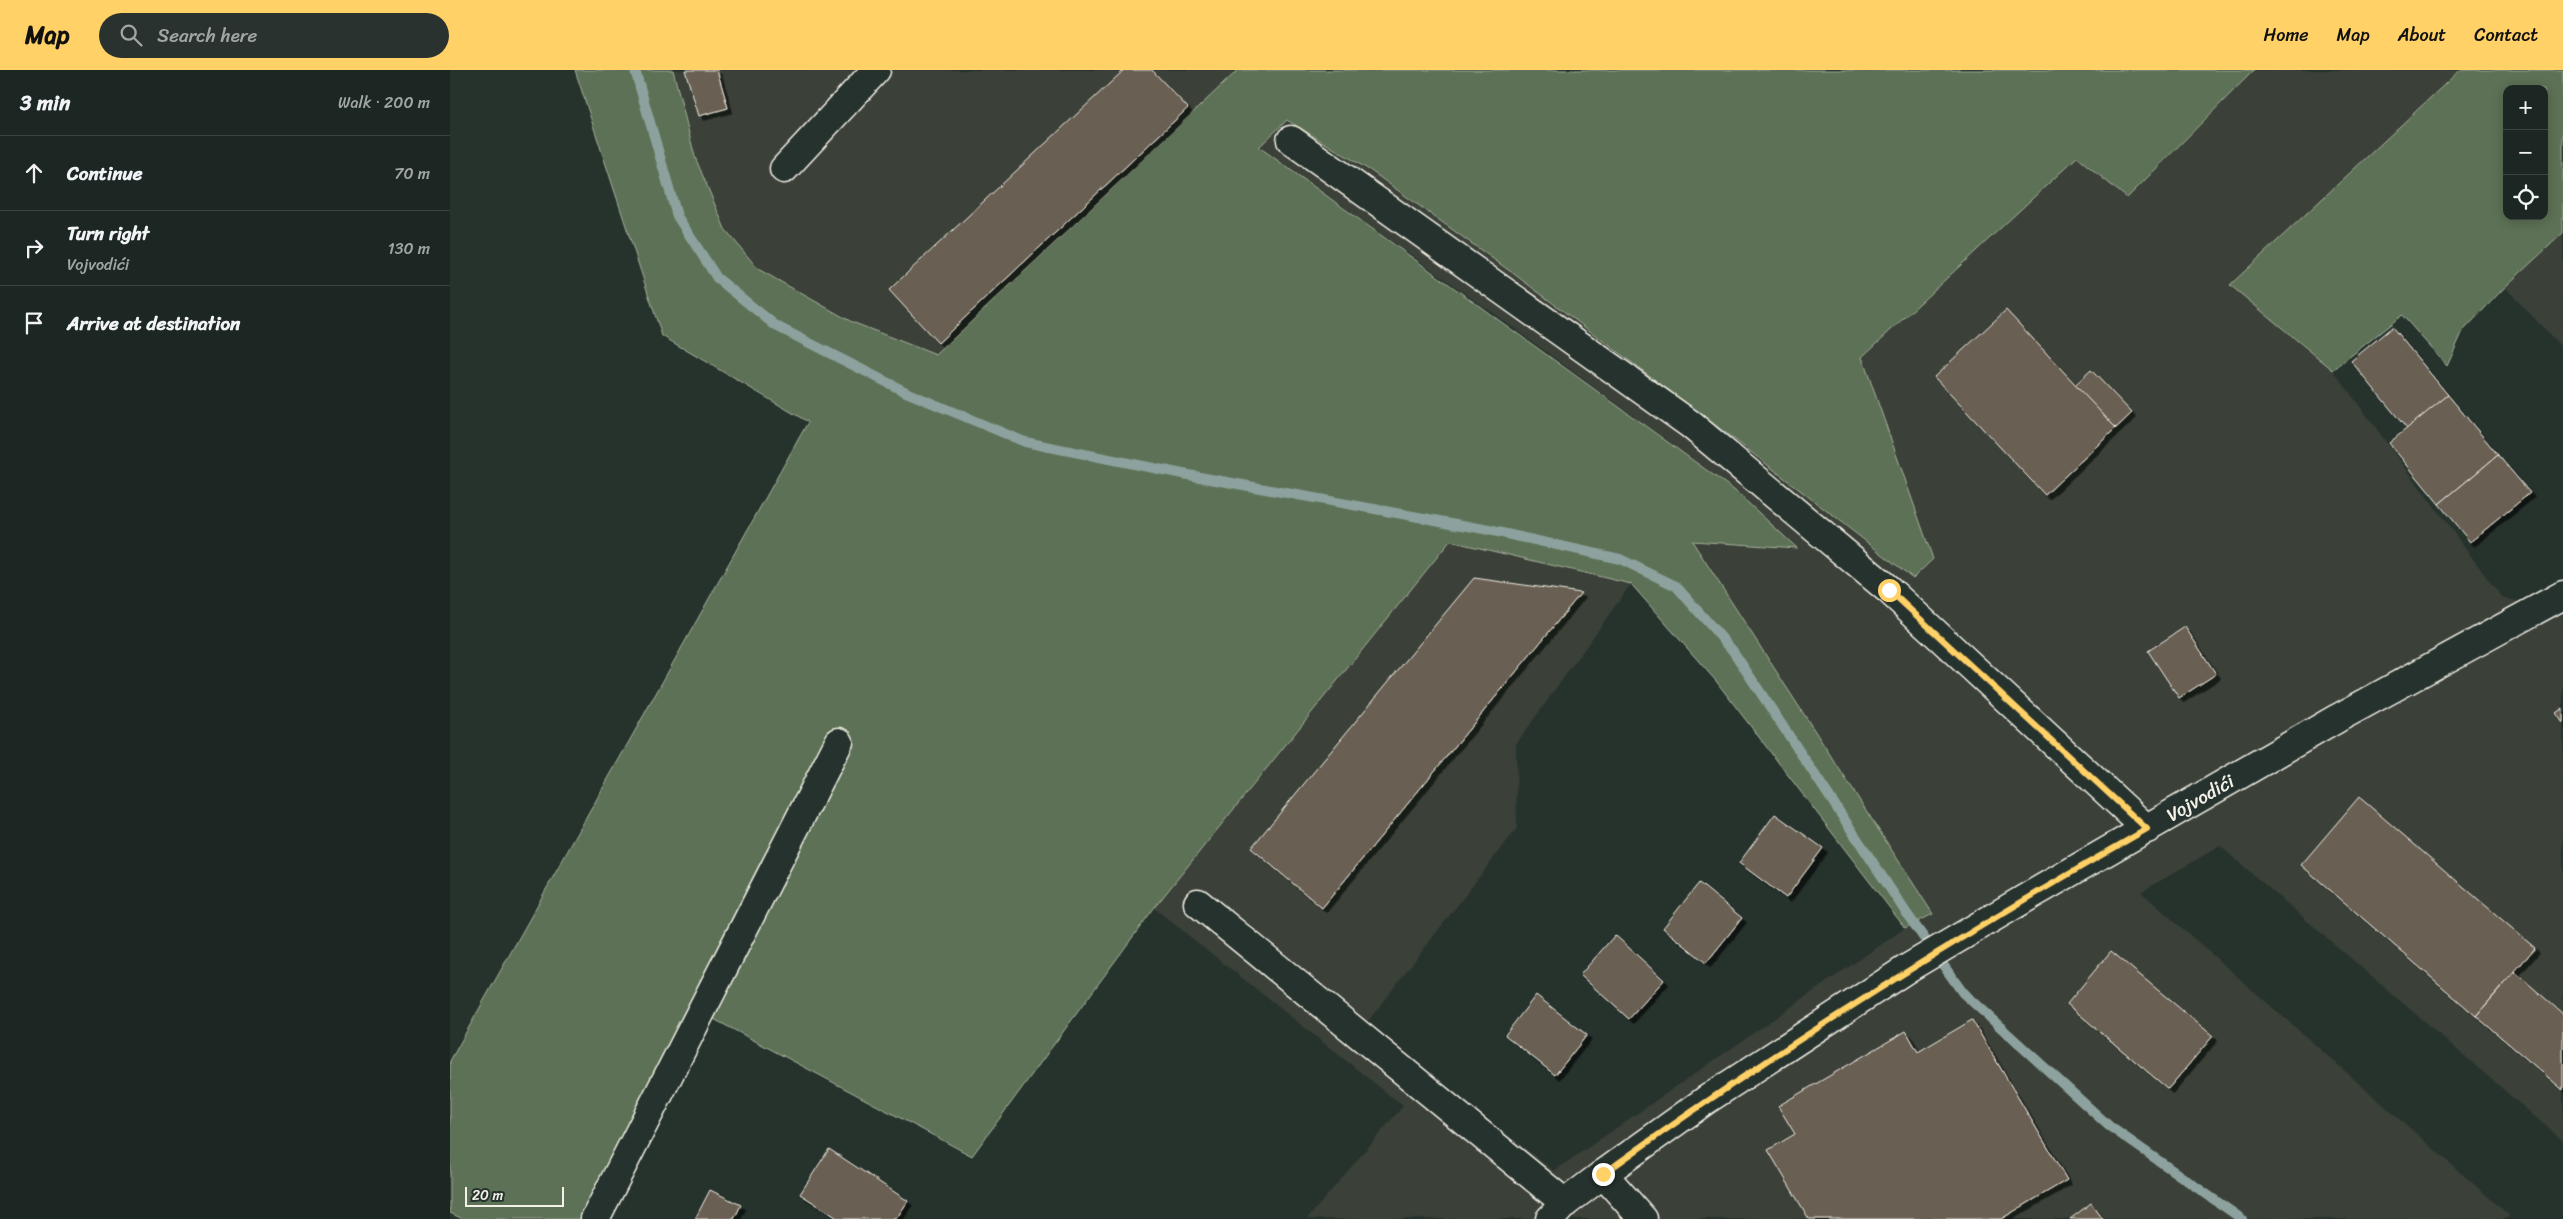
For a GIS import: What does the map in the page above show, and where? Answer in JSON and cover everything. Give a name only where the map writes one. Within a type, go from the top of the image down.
[{"type":"street","points":[[784,169],[876,70]]},
{"type":"street","points":[[1290,140],[1690,424],[1889,590],[2147,829]]},
{"type":"street","name":"Vojvodići","points":[[1558,1211],[1603,1174],[1706,1100],[1908,968],[2338,718],[2563,595]]},
{"type":"street","points":[[595,1219],[839,742]]},
{"type":"street","points":[[1198,903],[1558,1211]]},
{"type":"street","points":[[1603,1174],[1643,1219]]},
{"type":"shaded area","points":[[673,70],[1238,70],[936,355],[852,322],[758,269],[725,229],[695,157]]},
{"type":"shaded area","points":[[2254,70],[2460,70],[2231,285],[2333,370],[2502,598],[2563,610],[2563,1141],[2220,846],[2141,892],[2510,1216],[2506,1219],[1307,1219],[1403,1106],[1154,908],[1450,541],[1631,584],[1516,744],[1517,828],[1365,1025],[1554,1171],[1905,928],[1933,914],[1692,541],[1796,547],[1734,490],[1512,327],[1259,147],[1286,120],[1371,171],[1514,274],[1747,449],[1913,578],[1933,559],[1862,357],[2077,157],[2127,198]]},
{"type":"shaded area","points":[[2563,233],[2563,349],[2505,287]]},
{"type":"green space","points":[[575,70],[673,70],[695,157],[725,229],[758,269],[852,322],[936,355],[1238,70],[2254,70],[2127,198],[2077,157],[1862,357],[1933,559],[1913,578],[1747,449],[1514,274],[1371,171],[1287,120],[1259,147],[1734,490],[1797,548],[1692,541],[1933,914],[1905,928],[1716,681],[1631,584],[1450,541],[1154,908],[972,1156],[691,1007],[582,1219],[463,1219],[450,1213],[450,1061],[808,422],[662,336]]},
{"type":"green space","points":[[2460,70],[2563,70],[2563,233],[2505,287],[2463,331],[2447,366],[2402,315],[2333,370],[2230,285]]},
{"type":"building","points":[[685,70],[717,70],[728,108],[699,116]]},
{"type":"building","points":[[1124,70],[1152,70],[1188,108],[938,343],[889,290]]},
{"type":"building","points":[[2006,310],[2116,428],[2045,495],[1934,377]]},
{"type":"building","points":[[2392,327],[2448,395],[2407,429],[2351,361]]},
{"type":"building","points":[[2091,370],[2132,413],[2116,428],[2075,385]]},
{"type":"building","points":[[2448,395],[2498,455],[2439,504],[2389,443]]},
{"type":"building","points":[[2498,455],[2530,493],[2470,542],[2439,504]]},
{"type":"building","points":[[1474,578],[1581,593],[1322,908],[1251,848]]},
{"type":"building","points":[[2185,627],[2216,674],[2179,698],[2148,651]]},
{"type":"building","points":[[2563,708],[2563,723],[2556,713]]},
{"type":"building","points":[[2359,797],[2535,948],[2476,1016],[2301,865]]},
{"type":"building","points":[[1775,814],[1823,848],[1786,898],[1739,863]]},
{"type":"building","points":[[1699,883],[1742,918],[1706,963],[1663,928]]},
{"type":"building","points":[[1615,935],[1664,980],[1629,1019],[1580,975]]},
{"type":"building","points":[[2111,951],[2213,1036],[2168,1089],[2067,1004]]},
{"type":"building","points":[[2515,972],[2563,1014],[2563,1090],[2476,1016]]},
{"type":"building","points":[[1536,995],[1587,1035],[1555,1075],[1505,1035]]},
{"type":"building","points":[[1972,1020],[2067,1180],[2001,1219],[1809,1219],[1768,1150],[1795,1134],[1778,1106],[1906,1031],[1918,1052]]},
{"type":"building","points":[[829,1149],[908,1201],[896,1219],[839,1219],[800,1194]]},
{"type":"building","points":[[710,1190],[741,1205],[734,1219],[695,1219]]},
{"type":"building","points":[[2091,1203],[2103,1219],[2070,1219]]},
{"type":"waterway","points":[[635,70],[677,216],[717,278],[776,326],[908,393],[1025,442],[1183,474],[1484,529],[1620,559],[1676,586],[1733,651],[1907,914],[1963,993],[2109,1126],[2242,1219]]},
{"type":"route","points":[[1603,1174],[1706,1100],[1908,968],[2031,894],[2147,829],[1889,590]]}]
